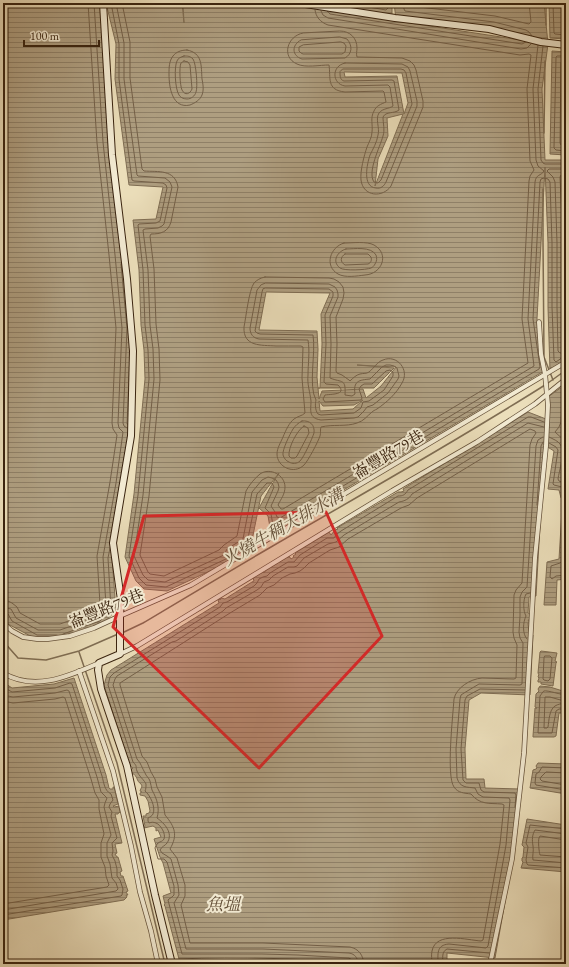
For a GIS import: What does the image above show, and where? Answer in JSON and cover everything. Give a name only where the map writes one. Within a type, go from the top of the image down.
[{"type":"street","points":[[103,3],[112,155],[127,279],[133,351],[131,436],[113,543],[121,600],[120,654]]},
{"type":"street","points":[[299,3],[331,5],[403,19],[488,29],[541,42],[566,45]]},
{"type":"street","points":[[490,964],[512,859],[524,753],[535,558],[546,446],[548,404],[548,393],[541,354],[539,322]]},
{"type":"street","name":"崙豐路79巷","points":[[3,623],[12,631],[23,637],[37,640],[70,636],[94,628],[191,585],[566,362]]},
{"type":"street","points":[[3,673],[24,681],[47,682],[69,676],[137,646],[392,491],[477,442],[535,404],[566,379]]},
{"type":"street","points":[[99,663],[98,670],[101,689],[127,766],[172,964]]},
{"type":"street","points":[[80,671],[113,771],[158,964]]},
{"type":"highlighted area","points":[[326,512],[382,636],[259,768],[113,627],[144,516]]},
{"type":"water","points":[[3,3],[103,3],[111,142],[131,328],[127,424],[133,424],[125,485],[112,558],[116,610],[103,624],[62,639],[36,639],[8,624],[3,612]]},
{"type":"water","points":[[106,3],[182,3],[184,23],[183,3],[289,3],[540,43],[493,31],[396,19],[394,3],[544,3],[548,44],[542,89],[545,160],[566,160],[566,360],[550,371],[545,167],[537,319],[544,371],[271,533],[268,516],[259,508],[279,473],[261,496],[251,545],[233,556],[233,560],[167,591],[144,589],[136,581],[125,557],[134,494],[145,379],[139,270],[133,220],[156,219],[163,187],[129,185],[115,79],[116,44]],"holes":[[[344,72],[402,73],[408,103],[404,114],[397,76],[345,77]],[[403,114],[375,186],[378,159],[388,136],[387,118]],[[266,292],[330,293],[321,314],[322,344],[320,388],[374,388],[394,368],[357,365],[396,367],[381,386],[366,398],[363,389],[322,391],[319,399],[317,377],[317,331],[259,330]],[[363,400],[353,409],[320,411],[319,401],[323,406],[354,405]]]},
{"type":"water","points":[[337,3],[392,3],[392,15],[337,6]]},
{"type":"water","points":[[549,3],[566,3],[566,39],[550,38]]},
{"type":"water","points":[[552,51],[566,52],[566,155],[550,154]]},
{"type":"water","points":[[566,384],[566,498],[561,498],[559,490],[548,489],[554,451],[546,446],[548,397]]},
{"type":"water","name":"魚塭","points":[[528,412],[546,419],[536,596],[529,597],[528,613],[531,614],[530,620],[528,620],[530,623],[528,623],[528,634],[533,635],[530,695],[481,693],[469,700],[465,749],[466,779],[484,779],[485,788],[520,789],[515,846],[495,958],[447,953],[447,964],[367,964],[270,958],[179,959],[164,905],[163,896],[171,893],[163,863],[154,839],[161,837],[158,830],[156,831],[156,828],[153,826],[144,828],[143,816],[146,816],[146,814],[150,811],[148,801],[145,796],[140,795],[142,792],[140,791],[142,786],[132,773],[131,770],[133,768],[130,767],[104,685],[107,675],[111,670],[219,603],[218,600],[221,598],[225,599],[254,581],[253,578],[263,572],[264,573],[289,556],[291,559],[296,554],[295,553],[329,532],[331,535],[338,529],[337,528],[398,492],[404,491],[403,489]]},
{"type":"water","points":[[562,510],[566,510],[566,579],[557,580],[556,605],[544,605],[547,562],[559,559]]},
{"type":"water","points":[[541,651],[557,653],[553,686],[538,682]]},
{"type":"water","points":[[74,678],[109,788],[113,789],[114,787],[118,804],[113,806],[119,806],[120,813],[115,814],[122,843],[115,844],[117,853],[115,854],[118,857],[122,871],[120,872],[121,876],[123,876],[128,895],[126,895],[127,897],[124,900],[3,920],[3,682],[12,688],[54,684]]},
{"type":"water","points":[[540,686],[550,687],[566,692],[566,713],[559,713],[556,736],[554,737],[533,737],[535,708],[537,708],[535,707],[536,694],[539,691],[538,689]]},
{"type":"water","points":[[538,763],[566,764],[566,794],[530,788],[533,770],[537,768],[536,766]]},
{"type":"water","points":[[527,819],[566,825],[566,872],[521,868],[524,847],[522,845]]},
{"type":"waterway","points":[[546,3],[546,25]]},
{"type":"waterway","points":[[544,133],[545,61]]},
{"type":"waterway","points":[[543,189],[544,357],[553,380]]},
{"type":"waterway","name":"火燒牛稠大排水溝","points":[[548,383],[566,370]]},
{"type":"waterway","name":"火燒牛稠大排水溝","points":[[122,633],[143,623],[255,556],[408,468],[545,385]]},
{"type":"waterway","name":"火燒牛稠大排水溝","points":[[3,641],[18,658],[46,660],[79,651],[118,634]]},
{"type":"waterway","points":[[79,652],[117,763],[165,964]]}]
